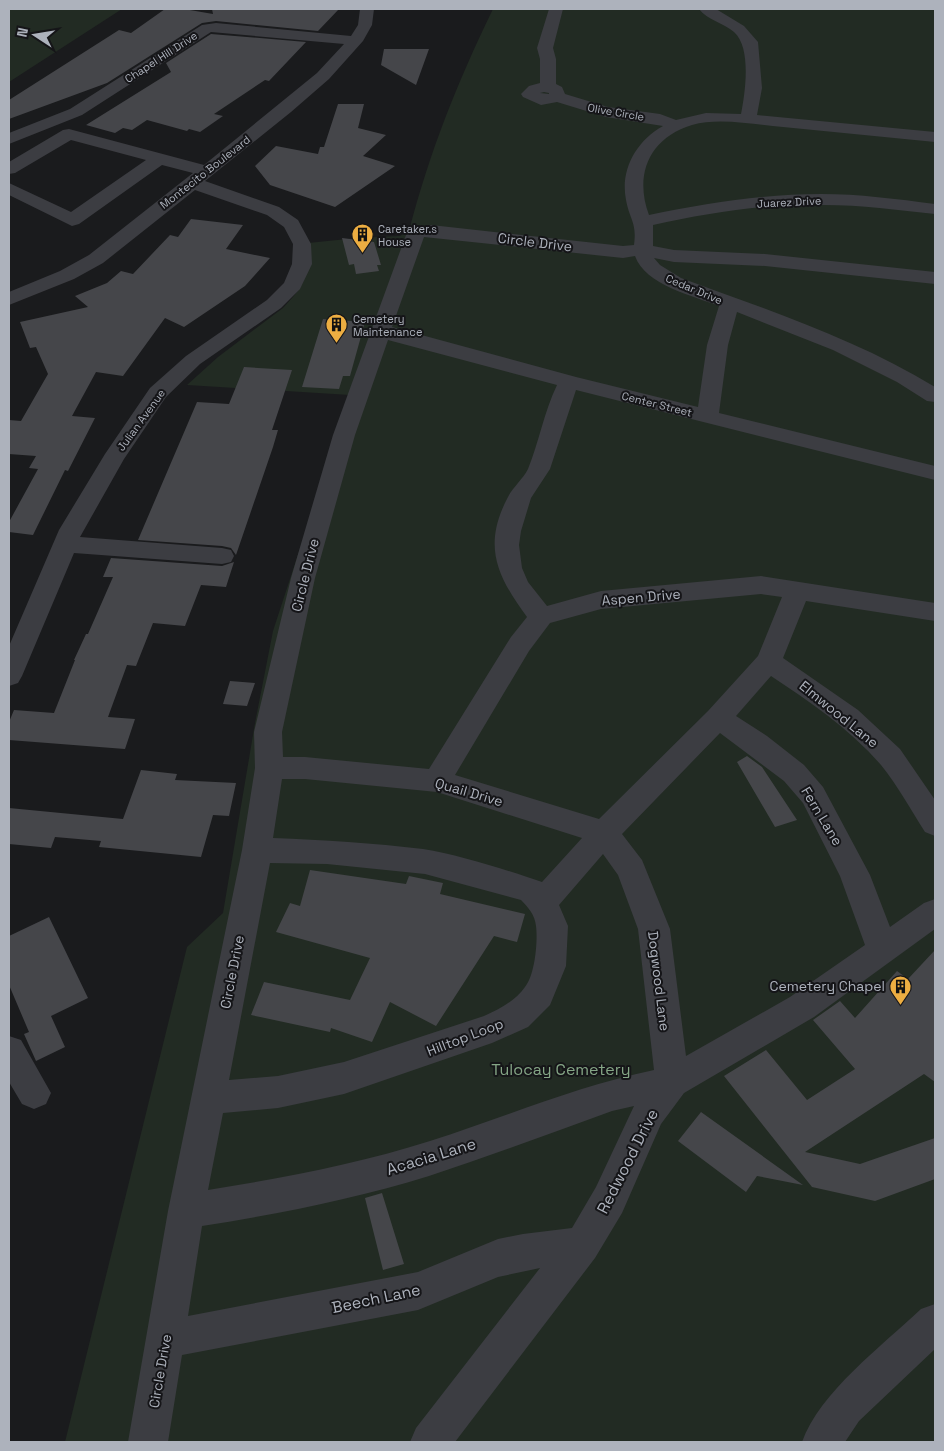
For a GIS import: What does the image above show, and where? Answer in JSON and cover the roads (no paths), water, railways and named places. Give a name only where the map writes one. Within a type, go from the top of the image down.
[{"type":"street","name":"Montecito Boulevard","points":[[9,299],[67,275],[96,259],[285,109],[323,76],[355,41],[365,25],[367,9]]},
{"type":"street","name":"Olive Circle","points":[[556,9],[545,48],[553,92],[606,112],[660,119],[675,125]]},
{"type":"street","points":[[706,9],[739,29],[750,42],[754,88],[748,120]]},
{"type":"street","name":"Chapel Hill Drive","points":[[9,139],[76,112],[207,28],[222,27],[355,41]]},
{"type":"street","points":[[642,250],[645,229],[635,199],[636,168],[640,157],[651,142],[675,125],[705,118],[748,120],[935,137]]},
{"type":"street","name":"Julian Avenue","points":[[9,169],[69,134],[158,160],[273,211],[291,224],[302,244],[302,264],[293,285],[274,304],[193,360],[158,393],[112,460],[71,530],[9,676]]},
{"type":"street","points":[[9,188],[72,220],[158,160]]},
{"type":"street","name":"Juarez Drive","points":[[643,222],[722,207],[808,200],[847,200],[935,209]]},
{"type":"street","name":"Circle Drive","points":[[148,1442],[186,1211],[257,850],[269,768],[268,732],[303,578],[344,435],[415,235],[419,232],[453,233],[623,252],[642,250],[674,256],[764,260],[935,278]]},
{"type":"street","name":"Cedar Drive","points":[[642,250],[647,264],[655,272],[674,282],[829,340],[935,395]]},
{"type":"street","points":[[708,417],[715,359],[722,323],[730,304]]},
{"type":"street","name":"Center Street","points":[[381,330],[397,336],[569,382],[935,473]]},
{"type":"street","points":[[438,781],[478,710],[520,644],[541,616],[513,578],[507,563],[507,544],[512,518],[520,496],[538,472],[561,398],[569,382]]},
{"type":"street","points":[[66,544],[222,556]]},
{"type":"street","name":"Aspen Drive","points":[[541,616],[601,600],[761,585],[935,612]]},
{"type":"street","points":[[257,850],[327,852],[426,862],[497,880],[531,892],[543,902],[604,833],[718,718],[770,661],[797,590]]},
{"type":"street","name":"Elmwood Lane","points":[[770,661],[820,696],[866,734],[890,757],[906,778],[935,824]]},
{"type":"street","name":"Fern Lane","points":[[718,718],[757,744],[794,773],[813,795],[855,875],[882,949]]},
{"type":"street","name":"Quail Drive","points":[[269,768],[305,768],[438,781],[604,833]]},
{"type":"street","name":"Dogwood Lane","points":[[604,833],[631,869],[654,929],[672,1082]]},
{"type":"street","name":"Hilltop Loop","points":[[207,1098],[278,1092],[344,1078],[420,1054],[492,1028],[516,1017],[539,995],[550,966],[552,926],[543,902]]},
{"type":"street","name":"Redwood Drive","points":[[430,1442],[582,1245],[609,1200],[650,1112],[672,1082],[802,1007],[935,912]]},
{"type":"street","points":[[9,1051],[34,1093]]},
{"type":"street","name":"Acacia Lane","points":[[186,1211],[268,1198],[410,1164],[612,1096],[672,1082]]},
{"type":"street","name":"Beech Lane","points":[[166,1339],[418,1291],[498,1258],[523,1252],[582,1245]]},
{"type":"street","points":[[822,1442],[845,1407],[935,1323]]},
{"type":"place","name":"Caretaker.s House","points":[[362,254]]},
{"type":"place","name":"Cemetery Maintenance","points":[[337,344]]},
{"type":"place","name":"Cemetery Chapel","points":[[901,1005]]},
{"type":"park label","name":"Tulocay Cemetery","points":[[561,1069]]}]
